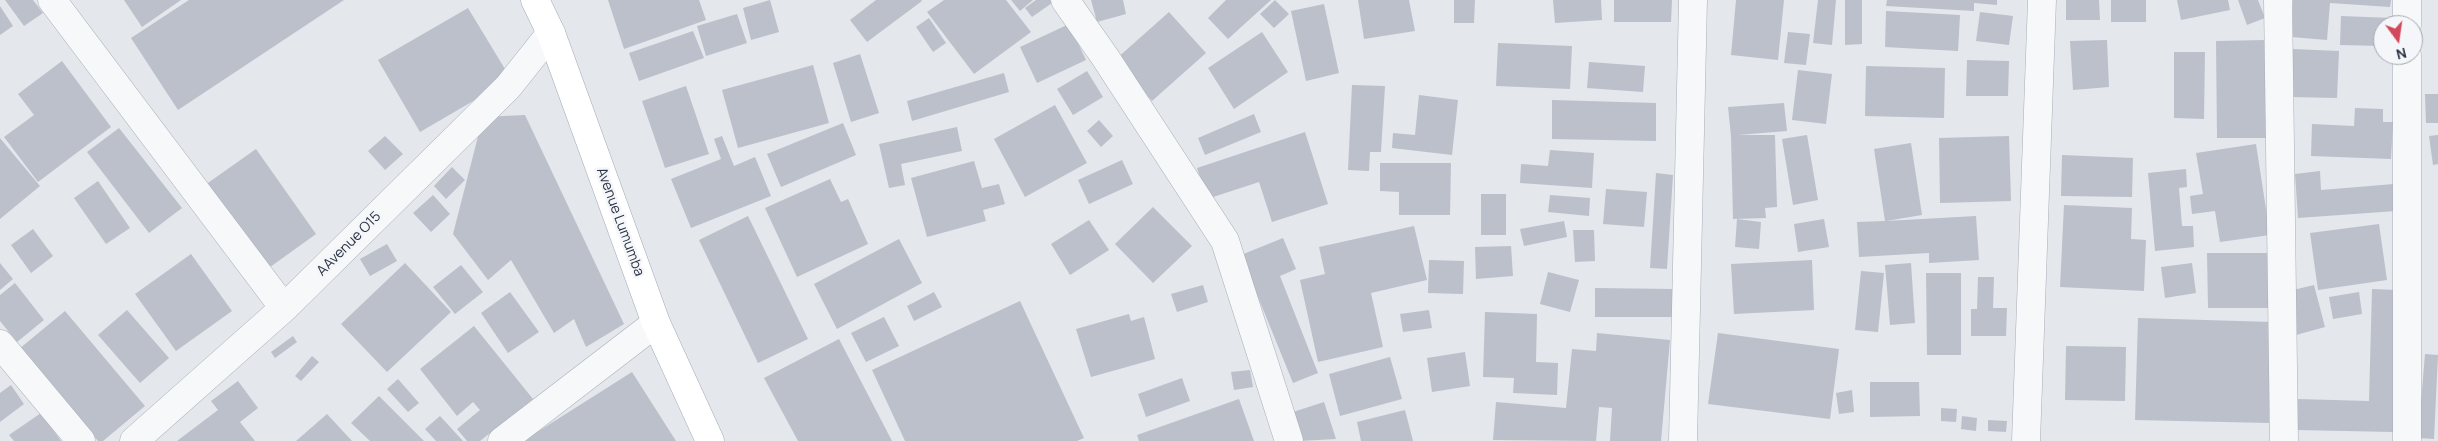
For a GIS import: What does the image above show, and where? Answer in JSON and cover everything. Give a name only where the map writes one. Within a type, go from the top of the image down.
[{"type":"main road","name":"Avenue Lumumba","points":[[535,0],[551,33],[656,323],[710,441]]},
{"type":"street","points":[[52,0],[284,308]]},
{"type":"street","points":[[1065,0],[1105,56],[1225,241],[1289,441]]},
{"type":"street","points":[[1683,441],[1693,0]]},
{"type":"street","points":[[2026,441],[2042,0]]},
{"type":"street","points":[[2278,0],[2284,441]]},
{"type":"street","points":[[2407,0],[2407,15]]},
{"type":"street","name":"AAvenue O15","points":[[134,441],[284,308],[508,87],[551,33]]},
{"type":"street","points":[[2407,65],[2407,441]]},
{"type":"street","points":[[502,441],[656,323]]},
{"type":"street","points":[[0,344],[81,441]]},
{"type":"building","points":[[5,0],[33,0],[43,13],[24,26]]},
{"type":"building","points":[[124,0],[181,0],[142,27]]},
{"type":"building","points":[[189,0],[344,0],[178,110],[131,38]]},
{"type":"building","points":[[608,0],[699,0],[706,20],[624,49]]},
{"type":"building","points":[[770,0],[779,32],[751,40],[743,8]]},
{"type":"building","points":[[876,0],[922,1],[867,42],[850,20]]},
{"type":"building","points":[[944,0],[1006,0],[1031,32],[974,74],[927,12]]},
{"type":"building","points":[[1011,0],[1033,0],[1020,11]]},
{"type":"building","points":[[1036,0],[1050,0],[1052,3],[1032,17],[1025,8]]},
{"type":"building","points":[[1091,0],[1123,0],[1126,14],[1097,22]]},
{"type":"building","points":[[1226,0],[1271,0],[1228,39],[1208,18]]},
{"type":"building","points":[[1275,0],[1289,14],[1274,28],[1260,14]]},
{"type":"building","points":[[1358,0],[1409,0],[1415,31],[1364,39]]},
{"type":"building","points":[[1454,0],[1475,0],[1474,23],[1454,23]]},
{"type":"building","points":[[1553,0],[1601,0],[1602,20],[1555,23]]},
{"type":"building","points":[[1614,0],[1672,0],[1671,22],[1614,22]]},
{"type":"building","points":[[1736,0],[1784,0],[1778,60],[1731,55]]},
{"type":"building","points":[[1818,0],[1836,0],[1832,45],[1813,43]]},
{"type":"building","points":[[1845,0],[1862,0],[1862,44],[1845,45]]},
{"type":"building","points":[[1887,0],[1997,0],[1997,5],[1974,3],[1974,11],[1886,6]]},
{"type":"building","points":[[2066,0],[2099,0],[2100,20],[2066,20]]},
{"type":"building","points":[[2111,0],[2146,0],[2146,22],[2111,22]]},
{"type":"building","points":[[2177,0],[2228,0],[2230,10],[2181,20]]},
{"type":"building","points":[[2238,0],[2258,0],[2265,18],[2247,25]]},
{"type":"building","points":[[2293,0],[2391,0],[2390,7],[2330,3],[2327,40],[2291,37]]},
{"type":"building","points":[[1324,4],[1339,73],[1306,81],[1291,11]]},
{"type":"building","points":[[0,6],[13,26],[0,35]]},
{"type":"building","points":[[468,8],[511,79],[420,132],[378,60]]},
{"type":"building","points":[[1886,11],[1960,15],[1958,51],[1885,47]]},
{"type":"building","points":[[1169,12],[1206,53],[1152,101],[1115,60]]},
{"type":"building","points":[[1980,12],[2013,16],[2009,45],[1976,41]]},
{"type":"building","points":[[737,14],[747,43],[706,56],[697,26]]},
{"type":"building","points":[[2341,16],[2373,17],[2373,46],[2340,45]]},
{"type":"building","points":[[929,18],[946,43],[933,52],[916,27]]},
{"type":"building","points":[[1069,24],[1086,60],[1037,83],[1020,47]]},
{"type":"building","points":[[693,31],[704,58],[639,81],[629,53]]},
{"type":"building","points":[[1262,32],[1288,72],[1234,109],[1208,68]]},
{"type":"building","points":[[1788,32],[1810,34],[1806,65],[1784,63]]},
{"type":"building","points":[[2107,40],[2109,87],[2073,90],[2070,41]]},
{"type":"building","points":[[2266,40],[2267,138],[2217,138],[2216,41]]},
{"type":"building","points":[[1498,43],[1572,46],[1570,89],[1496,86]]},
{"type":"building","points":[[2293,49],[2339,51],[2337,98],[2291,97]]},
{"type":"building","points":[[2174,52],[2205,52],[2204,119],[2174,118]]},
{"type":"building","points":[[860,54],[879,113],[851,122],[833,63]]},
{"type":"building","points":[[1967,60],[2009,61],[2008,96],[1966,96]]},
{"type":"building","points":[[62,61],[111,127],[38,182],[4,137],[34,115],[18,94]]},
{"type":"building","points":[[1589,62],[1645,66],[1643,92],[1587,88]]},
{"type":"building","points":[[813,65],[829,123],[738,148],[722,90]]},
{"type":"building","points":[[1866,66],[1945,68],[1944,118],[1865,116]]},
{"type":"building","points":[[1798,70],[1832,74],[1826,124],[1792,120]]},
{"type":"building","points":[[1087,71],[1103,97],[1073,115],[1057,89]]},
{"type":"building","points":[[1004,73],[1009,92],[912,121],[907,101]]},
{"type":"building","points":[[1352,85],[1385,86],[1381,152],[1370,152],[1369,171],[1348,170]]},
{"type":"building","points":[[686,86],[709,154],[665,168],[642,101]]},
{"type":"building","points":[[2425,94],[2438,94],[2438,123],[2426,123]]},
{"type":"building","points":[[1419,95],[1458,100],[1452,155],[1392,148],[1393,133],[1415,135]]},
{"type":"building","points":[[1552,100],[1656,103],[1656,141],[1552,139]]},
{"type":"building","points":[[1784,103],[1787,131],[1738,135],[1775,135],[1777,207],[1765,208],[1766,218],[1733,219],[1731,136],[1728,107]]},
{"type":"building","points":[[1055,105],[1087,163],[1025,197],[994,139]]},
{"type":"building","points":[[2355,108],[2383,109],[2383,122],[2393,122],[2391,159],[2311,156],[2312,124],[2354,126]]},
{"type":"building","points":[[1254,114],[1261,132],[1205,155],[1198,138]]},
{"type":"building","points":[[525,115],[624,324],[586,347],[574,319],[554,333],[511,260],[488,280],[453,234],[483,117]]},
{"type":"building","points":[[1099,120],[1113,136],[1101,147],[1087,131]]},
{"type":"building","points":[[843,123],[856,155],[781,187],[767,154]]},
{"type":"building","points":[[957,127],[962,151],[901,164],[905,185],[889,188],[879,144]]},
{"type":"building","points":[[119,128],[182,208],[149,233],[87,152]]},
{"type":"building","points":[[1305,132],[1328,204],[1272,222],[1259,182],[1207,199],[1197,168]]},
{"type":"building","points":[[1807,135],[1818,200],[1793,205],[1782,139]]},
{"type":"building","points":[[2438,135],[2438,164],[2433,165],[2429,136]]},
{"type":"building","points":[[385,136],[403,154],[385,170],[368,151]]},
{"type":"building","points":[[722,136],[734,166],[755,157],[771,196],[691,228],[671,179],[721,159],[714,139]]},
{"type":"building","points":[[2009,136],[2011,201],[1940,203],[1939,138]]},
{"type":"building","points":[[0,138],[40,186],[0,219]]},
{"type":"building","points":[[1911,143],[1922,215],[1886,221],[1976,216],[1979,260],[1929,263],[1929,253],[1859,257],[1857,222],[1885,221],[1874,149]]},
{"type":"building","points":[[2256,144],[2270,235],[2220,242],[2215,211],[2192,214],[2190,196],[2203,194],[2196,153]]},
{"type":"building","points":[[256,149],[316,234],[266,270],[205,185]]},
{"type":"building","points":[[1550,150],[1594,153],[1592,188],[1520,183],[1521,164],[1548,166]]},
{"type":"building","points":[[2062,155],[2133,158],[2132,197],[2061,196]]},
{"type":"building","points":[[1122,160],[1133,184],[1089,204],[1078,180]]},
{"type":"building","points":[[974,161],[982,188],[999,184],[1005,204],[983,210],[986,221],[927,237],[911,178]]},
{"type":"building","points":[[1380,163],[1451,163],[1450,215],[1399,215],[1399,192],[1380,191]]},
{"type":"building","points":[[452,167],[465,180],[446,199],[434,186]]},
{"type":"building","points":[[2186,169],[2187,187],[2179,188],[2182,226],[2193,226],[2194,247],[2155,251],[2148,173]]},
{"type":"building","points":[[2320,171],[2321,190],[2394,184],[2396,211],[2298,218],[2295,174]]},
{"type":"building","points":[[1656,173],[1673,175],[1667,269],[1650,268]]},
{"type":"building","points":[[830,179],[841,202],[848,199],[868,244],[797,277],[765,208]]},
{"type":"building","points":[[98,181],[130,228],[106,244],[74,198]]},
{"type":"building","points":[[1606,189],[1647,192],[1644,227],[1603,224]]},
{"type":"building","points":[[1481,194],[1506,194],[1506,235],[1481,235]]},
{"type":"building","points":[[433,195],[450,214],[431,232],[413,213]]},
{"type":"building","points":[[1550,195],[1590,198],[1589,216],[1548,212]]},
{"type":"building","points":[[2064,205],[2132,208],[2131,239],[2146,240],[2144,291],[2060,287]]},
{"type":"building","points":[[1153,207],[1192,246],[1153,283],[1115,244]]},
{"type":"building","points":[[748,216],[808,339],[758,363],[699,240]]},
{"type":"building","points":[[1737,219],[1761,222],[1759,249],[1735,247]]},
{"type":"building","points":[[1824,219],[1829,247],[1798,252],[1794,224]]},
{"type":"building","points":[[1089,220],[1109,250],[1070,275],[1051,244]]},
{"type":"building","points":[[1564,221],[1567,237],[1524,246],[1520,229]]},
{"type":"building","points":[[2379,224],[2387,280],[2318,290],[2310,233]]},
{"type":"building","points":[[1414,226],[1427,280],[1371,293],[1383,347],[1318,362],[1300,280],[1325,274],[1319,247]]},
{"type":"building","points":[[33,229],[53,256],[31,273],[11,245]]},
{"type":"building","points":[[1573,230],[1594,230],[1595,261],[1575,262]]},
{"type":"building","points":[[1283,238],[1296,269],[1280,276],[1318,373],[1293,383],[1241,255]]},
{"type":"building","points":[[899,239],[922,283],[837,329],[814,284]]},
{"type":"building","points":[[387,244],[397,261],[370,276],[360,259]]},
{"type":"building","points":[[1511,246],[1513,276],[1476,279],[1475,247]]},
{"type":"building","points":[[2207,253],[2273,253],[2273,308],[2208,308]]},
{"type":"building","points":[[191,254],[232,311],[176,351],[135,294]]},
{"type":"building","points":[[1429,260],[1464,261],[1463,294],[1428,293]]},
{"type":"building","points":[[1812,260],[1814,310],[1734,314],[1731,264]]},
{"type":"building","points":[[0,263],[13,279],[0,290]]},
{"type":"building","points":[[405,263],[451,312],[387,372],[341,324]]},
{"type":"building","points":[[1911,263],[1915,323],[1890,325],[1885,265]]},
{"type":"building","points":[[2192,263],[2196,293],[2165,298],[2161,267]]},
{"type":"building","points":[[461,265],[483,292],[455,314],[433,287]]},
{"type":"building","points":[[1861,271],[1884,273],[1878,332],[1855,330]]},
{"type":"building","points":[[1548,272],[1579,280],[1570,312],[1540,304]]},
{"type":"building","points":[[1926,273],[1961,273],[1961,355],[1927,355]]},
{"type":"building","points":[[1978,277],[1994,277],[1993,308],[2007,308],[2006,336],[1971,336],[1971,309],[1977,309]]},
{"type":"building","points":[[15,283],[44,320],[17,342],[0,321],[0,295]]},
{"type":"building","points":[[1203,285],[1208,302],[1177,312],[1171,294]]},
{"type":"building","points":[[2314,285],[2325,327],[2296,335],[2285,292]]},
{"type":"building","points":[[1595,288],[1673,289],[1672,317],[1595,317]]},
{"type":"building","points":[[2372,289],[2397,290],[2393,432],[2296,430],[2297,399],[2369,401]]},
{"type":"building","points":[[510,292],[539,332],[508,353],[481,313]]},
{"type":"building","points":[[934,292],[942,307],[914,321],[907,306]]},
{"type":"building","points":[[2359,292],[2362,314],[2333,319],[2329,297]]},
{"type":"building","points":[[1020,301],[1084,438],[1077,441],[905,441],[872,370]]},
{"type":"building","points":[[127,310],[169,358],[140,383],[98,335]]},
{"type":"building","points":[[1429,310],[1432,328],[1403,332],[1400,314]]},
{"type":"building","points":[[65,311],[145,406],[103,441],[98,441],[19,349]]},
{"type":"building","points":[[1485,312],[1537,314],[1536,362],[1558,363],[1557,395],[1513,393],[1514,378],[1483,377]]},
{"type":"building","points":[[1129,314],[1131,321],[1144,317],[1155,359],[1091,377],[1076,329]]},
{"type":"building","points":[[884,317],[899,346],[866,362],[851,333]]},
{"type":"building","points":[[2138,318],[2272,322],[2269,423],[2135,420]]},
{"type":"building","points":[[474,326],[533,399],[480,441],[467,441],[457,429],[480,410],[473,402],[457,416],[420,369]]},
{"type":"building","points":[[1597,333],[1670,340],[1661,441],[1610,441],[1612,408],[1599,407],[1596,441],[1493,440],[1496,402],[1566,408],[1572,349],[1596,351]]},
{"type":"building","points":[[1718,333],[1839,349],[1830,419],[1708,404]]},
{"type":"building","points":[[293,336],[297,342],[275,358],[271,352]]},
{"type":"building","points":[[839,339],[892,441],[798,441],[764,378]]},
{"type":"building","points":[[2066,346],[2126,347],[2125,401],[2065,400]]},
{"type":"building","points":[[1465,352],[1470,386],[1432,392],[1427,358]]},
{"type":"building","points":[[2425,354],[2438,355],[2434,439],[2418,438]]},
{"type":"building","points":[[312,356],[319,362],[301,381],[295,376]]},
{"type":"building","points":[[1390,357],[1402,399],[1340,416],[1329,374]]},
{"type":"building","points":[[1250,370],[1253,387],[1234,390],[1231,372]]},
{"type":"building","points":[[632,372],[676,441],[523,441]]},
{"type":"building","points":[[1182,378],[1190,401],[1146,417],[1138,394]]},
{"type":"building","points":[[398,379],[419,403],[408,412],[387,389]]},
{"type":"building","points":[[238,381],[258,408],[240,422],[255,441],[177,441],[218,410],[211,401]]},
{"type":"building","points":[[1870,382],[1919,382],[1920,416],[1870,417]]},
{"type":"building","points":[[11,385],[24,404],[0,422],[0,393]]},
{"type":"building","points":[[1852,390],[1854,412],[1839,414],[1836,393]]},
{"type":"building","points":[[379,396],[424,441],[370,441],[351,423]]},
{"type":"building","points":[[1239,399],[1254,441],[1139,441],[1137,435]]},
{"type":"building","points":[[1324,402],[1336,439],[1299,441],[1290,413]]},
{"type":"building","points":[[1941,408],[1957,409],[1956,422],[1941,421]]},
{"type":"building","points":[[1405,410],[1413,441],[1361,441],[1357,422]]},
{"type":"building","points":[[41,413],[61,441],[14,441],[9,435]]},
{"type":"building","points":[[327,414],[352,441],[296,441]]},
{"type":"building","points":[[440,416],[463,441],[436,441],[425,429]]},
{"type":"building","points":[[1962,416],[1977,418],[1976,431],[1961,429]]},
{"type":"building","points":[[1988,420],[2007,421],[2006,432],[1988,431]]}]
